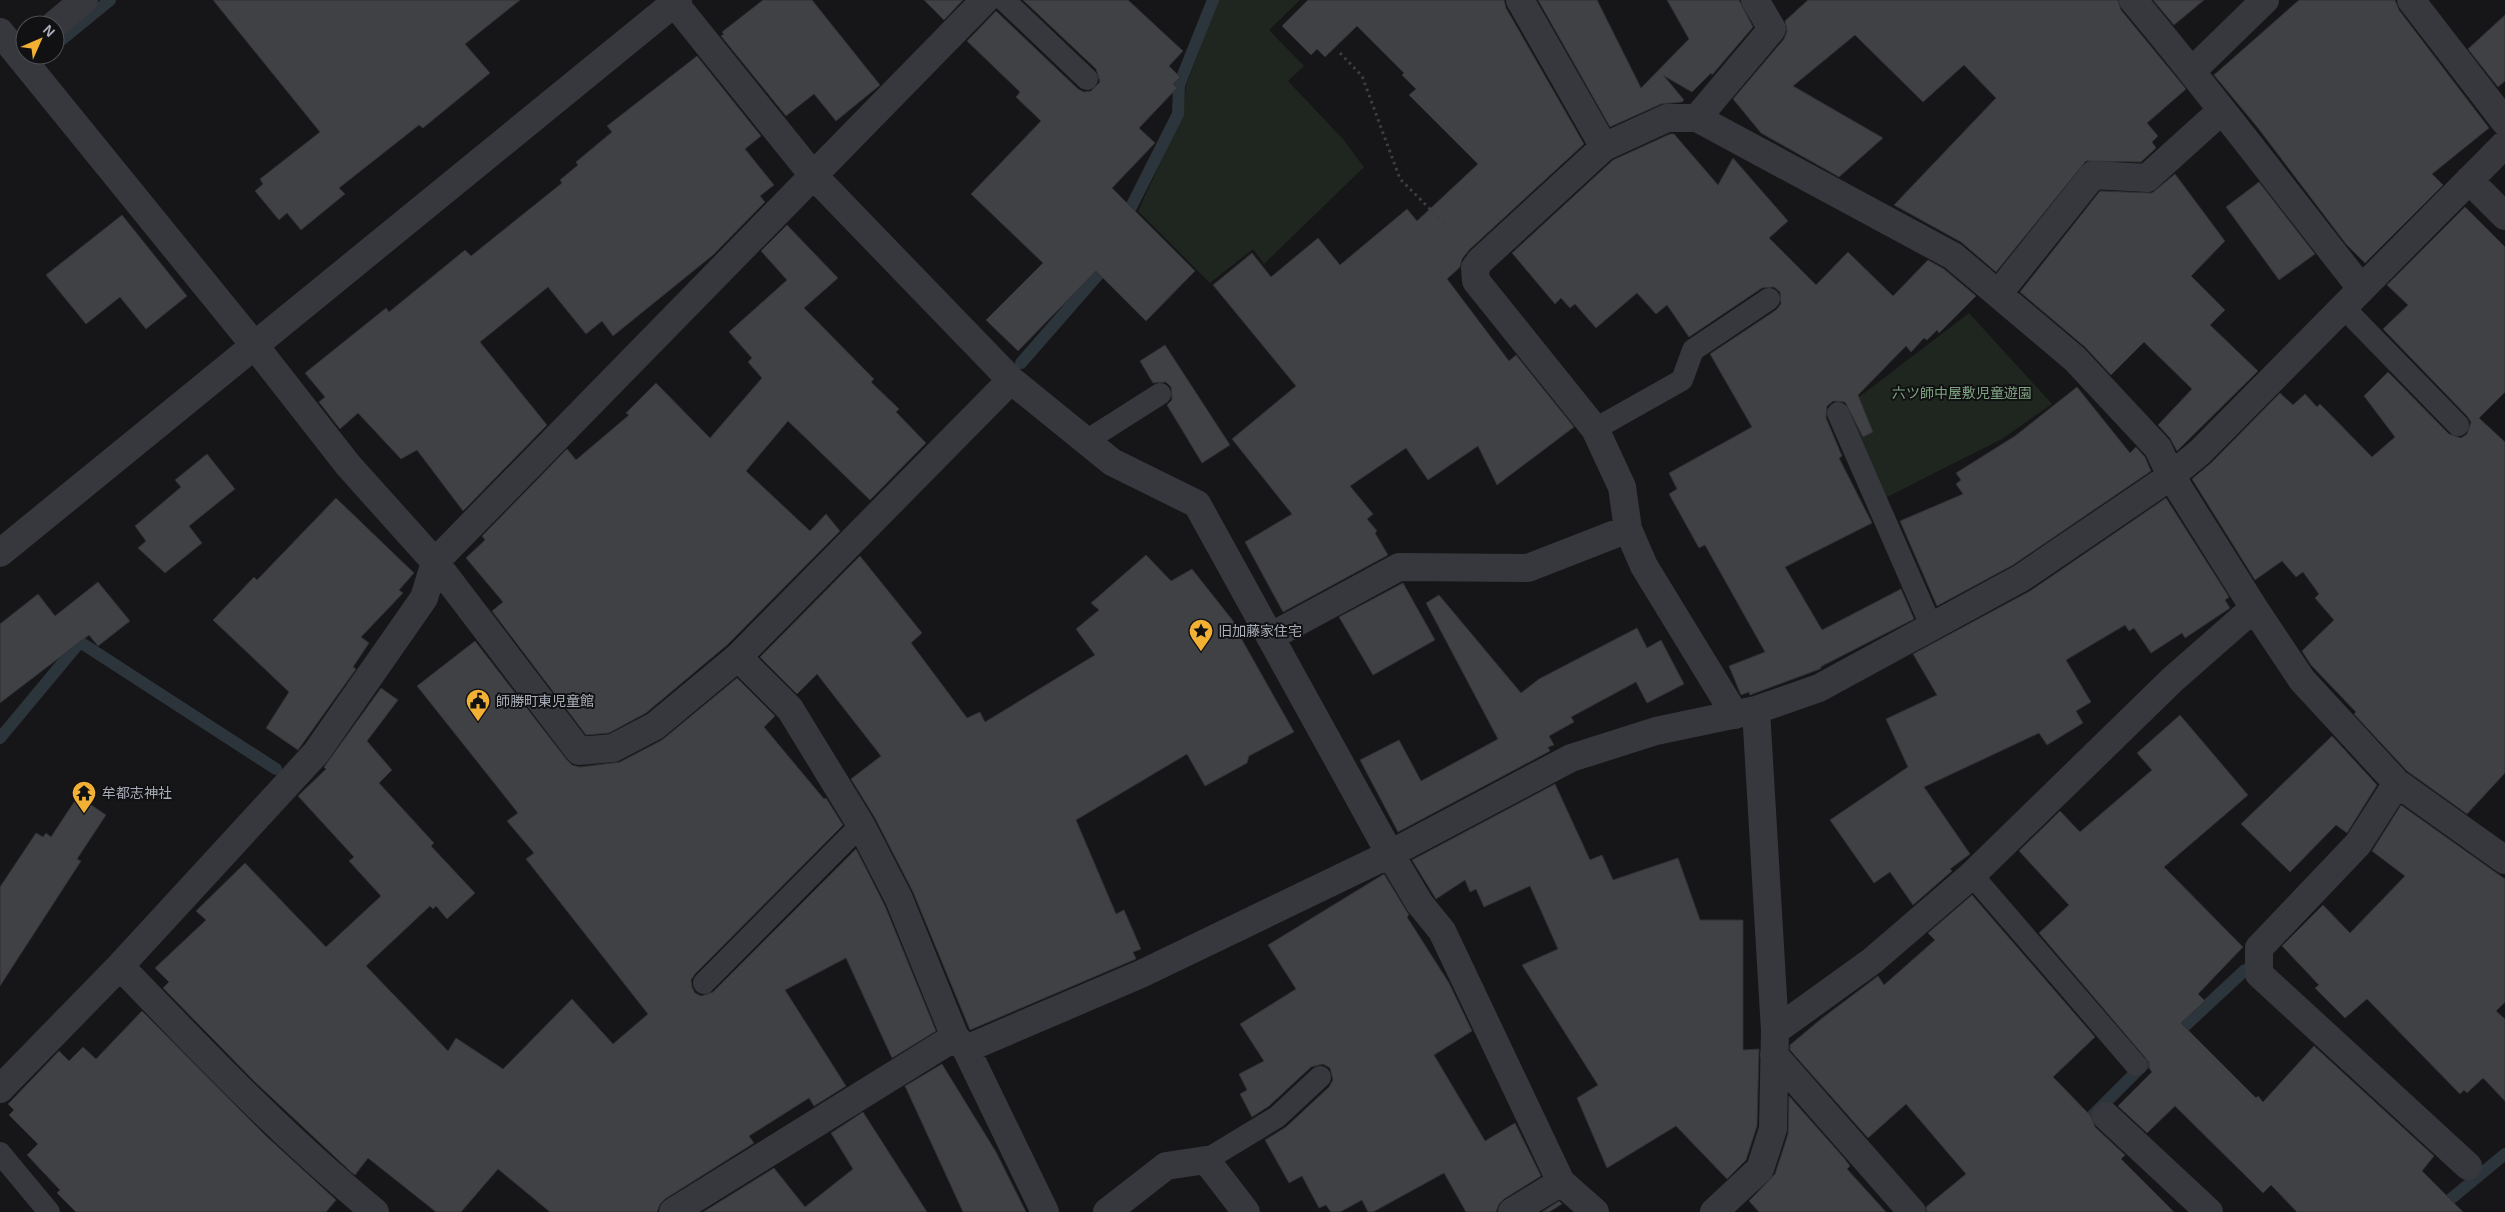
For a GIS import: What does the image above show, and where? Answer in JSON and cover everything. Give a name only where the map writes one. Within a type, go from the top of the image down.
[{"type":"street","points":[[65,16],[84,0]]},
{"type":"street","points":[[0,1089],[120,966],[316,754],[424,598],[435,562],[812,174],[985,0]]},
{"type":"street","points":[[1520,0],[1604,147]]},
{"type":"street","points":[[1697,118],[1772,29],[1755,0]]},
{"type":"street","points":[[2133,0],[2193,70],[2352,297]]},
{"type":"street","points":[[2193,70],[2265,0]]},
{"type":"street","points":[[2410,0],[2505,122]]},
{"type":"street","points":[[0,553],[675,1],[812,174],[1010,380],[1112,462],[1197,504],[1390,854],[1420,904],[1442,930],[1561,1182],[1596,1212]]},
{"type":"street","points":[[0,32],[14,58],[255,346],[348,465],[435,562],[579,751],[613,748],[655,726],[738,657],[1010,380]]},
{"type":"street","points":[[1998,294],[2093,175],[2147,178],[2221,111]]},
{"type":"street","points":[[1714,1212],[1760,1169],[1773,1129],[1775,1043],[1745,713],[1644,566],[1628,529],[1622,487],[1595,429],[1476,281],[1475,268],[1604,147],[1667,118],[1697,118],[1953,256],[2075,359],[2158,448],[2170,476],[2302,680],[2397,783],[2505,860]]},
{"type":"street","points":[[673,1212],[961,1043],[1141,974],[1390,854],[1571,758],[1656,731],[1745,713],[1819,688],[2021,578],[2170,476],[2200,452],[2505,144]]},
{"type":"street","points":[[2469,180],[2505,216]]},
{"type":"street","points":[[1270,637],[1398,568],[1528,568],[1628,529]]},
{"type":"street","points":[[1775,1043],[1972,875],[2172,680],[2254,608]]},
{"type":"street","points":[[738,657],[790,709],[861,825],[899,899],[961,1043],[1044,1212]]},
{"type":"street","points":[[2397,783],[2358,844],[2259,948],[2259,974],[2468,1166]]},
{"type":"street","points":[[120,966],[240,1090],[341,1184],[375,1212]]},
{"type":"street","points":[[1775,1043],[1912,1212]]},
{"type":"street","points":[[2106,1116],[2209,1212]]},
{"type":"street","points":[[1107,1212],[1166,1166],[1206,1160],[1246,1212]]},
{"type":"street","points":[[1512,1212],[1561,1182]]},
{"type":"lane","points":[[1004,0],[1087,79]]},
{"type":"lane","points":[[2352,297],[2458,425]]},
{"type":"lane","points":[[1595,429],[1682,380],[1693,350],[1770,299]]},
{"type":"lane","points":[[1086,441],[1160,394]]},
{"type":"lane","points":[[1838,414],[1932,628]]},
{"type":"lane","points":[[704,983],[861,825]]},
{"type":"lane","points":[[1972,875],[2136,1065]]},
{"type":"lane","points":[[1206,1160],[1277,1117],[1320,1077]]},
{"type":"lane","points":[[0,1153],[48,1212]]},
{"type":"path","points":[[1340,53],[1362,76],[1400,179],[1447,226]]},
{"type":"green space","points":[[1219,0],[1300,0],[1269,30],[1304,66],[1288,81],[1342,138],[1364,167],[1264,264],[1253,249],[1210,283],[1138,211],[1183,114],[1186,85]]},
{"type":"green space","name":"六ツ師中屋敷児童遊園","points":[[1969,313],[2052,404],[2002,439],[1883,499],[1846,407]]},
{"type":"building","points":[[213,0],[520,0],[465,44],[490,73],[423,128],[419,125],[339,188],[345,194],[301,230],[287,213],[279,220],[255,191],[263,184],[260,179],[320,132]]},
{"type":"building","points":[[763,0],[812,0],[880,85],[836,121],[814,94],[786,116],[721,36],[724,34],[722,32]]},
{"type":"building","points":[[924,0],[963,0],[944,20]]},
{"type":"building","points":[[1023,0],[1128,0],[1183,51],[1169,66],[1180,77],[1173,84],[1177,88],[1139,128],[1155,143],[1112,188],[1195,271],[1146,321],[1096,271],[1018,351],[986,320],[1043,263],[971,194],[1041,121],[1016,97],[1020,92],[967,41],[996,11],[1078,89],[1084,92],[1091,91],[1100,82],[1096,69]]},
{"type":"building","points":[[1308,0],[1504,0],[1506,8],[1584,144],[1469,250],[1462,259],[1460,267],[1447,279],[1509,361],[1516,355],[1574,427],[1497,485],[1478,446],[1428,480],[1406,448],[1350,486],[1373,514],[1367,519],[1377,531],[1375,533],[1388,555],[1283,612],[1245,542],[1292,514],[1232,439],[1296,386],[1213,285],[1252,253],[1271,277],[1318,238],[1340,265],[1407,209],[1417,221],[1478,164],[1409,95],[1416,89],[1402,75],[1404,73],[1357,26],[1325,57],[1317,49],[1311,55],[1282,26]]},
{"type":"building","points":[[1538,0],[1597,0],[1641,88],[1689,39],[1667,0],[1739,0],[1753,27],[1712,75],[1711,73],[1692,92],[1664,76],[1684,100],[1682,102],[1661,104],[1610,127]]},
{"type":"building","points":[[1808,0],[2118,0],[2121,10],[2186,89],[2147,123],[2158,136],[2152,142],[2156,148],[2141,162],[2086,161],[1996,272],[1961,242],[1894,205],[1996,98],[1964,65],[1923,102],[1855,35],[1793,86],[1883,138],[1839,177],[1761,133],[1733,99],[1784,39],[1787,31],[1785,21]]},
{"type":"building","points":[[2153,0],[2204,0],[2174,25]]},
{"type":"building","points":[[2299,0],[2395,0],[2399,10],[2489,128],[2432,174],[2443,185],[2365,263],[2346,244],[2258,128],[2214,75]]},
{"type":"building","points":[[2505,15],[2505,81],[2498,87],[2468,49]]},
{"type":"building","points":[[697,56],[761,136],[745,149],[774,185],[760,196],[765,202],[713,255],[613,336],[602,321],[586,334],[548,287],[480,342],[547,425],[463,511],[417,450],[401,459],[358,413],[340,429],[319,402],[325,397],[305,373],[386,308],[389,312],[465,250],[471,256],[562,183],[560,180],[578,165],[576,162],[612,132],[607,126]]},
{"type":"building","points":[[1670,134],[1674,134],[1718,185],[1733,158],[1788,221],[1769,238],[1816,285],[1848,252],[1893,296],[1928,260],[1944,269],[1976,296],[1939,333],[1937,330],[1927,340],[1924,338],[1911,352],[1906,346],[1858,395],[1873,432],[1863,437],[1845,402],[1833,401],[1827,406],[1826,418],[1842,456],[1839,458],[1872,523],[1785,567],[1822,630],[1901,589],[1914,619],[1822,666],[1820,669],[1750,695],[1749,692],[1741,695],[1729,666],[1765,652],[1705,545],[1699,548],[1669,494],[1677,489],[1669,473],[1752,427],[1710,354],[1776,310],[1781,304],[1780,292],[1774,287],[1762,288],[1689,337],[1667,305],[1656,314],[1637,293],[1596,328],[1575,304],[1570,308],[1561,298],[1555,304],[1512,253],[1613,160]]},
{"type":"building","points":[[2175,174],[2225,241],[2191,276],[2225,310],[2210,325],[2258,371],[2177,451],[2170,438],[2158,425],[2192,389],[2144,342],[2111,375],[2085,347],[2020,292],[2100,191],[2152,193]]},
{"type":"building","points":[[2259,182],[2315,254],[2279,280],[2226,207]]},
{"type":"building","points":[[2465,207],[2505,247],[2505,392],[2479,418],[2505,442],[2505,773],[2467,814],[2407,771],[2354,714],[2356,712],[2311,665],[2302,651],[2334,620],[2315,598],[2319,594],[2303,572],[2296,577],[2282,561],[2255,580],[2192,479],[2211,463],[2280,393],[2293,405],[2305,394],[2317,407],[2320,404],[2372,457],[2395,437],[2364,396],[2388,372],[2449,434],[2461,438],[2467,434],[2471,422],[2467,416],[2383,329],[2408,305],[2387,285]]},
{"type":"building","points":[[122,215],[187,296],[146,329],[120,297],[86,324],[46,275]]},
{"type":"building","points":[[787,225],[838,278],[804,308],[874,379],[871,382],[899,409],[896,412],[926,443],[870,500],[788,421],[746,471],[810,531],[826,514],[840,531],[727,645],[646,713],[609,733],[586,735],[492,611],[503,602],[466,558],[485,540],[482,536],[567,449],[576,460],[629,415],[626,413],[656,383],[710,438],[762,378],[748,362],[752,358],[729,332],[787,280],[761,251]]},
{"type":"building","points":[[1165,345],[1230,445],[1202,463],[1167,405],[1172,400],[1171,387],[1166,382],[1153,383],[1140,361]]},
{"type":"building","points":[[2077,387],[2130,453],[2136,447],[2145,457],[2151,471],[2013,565],[1937,606],[1900,521],[1963,494],[1956,484],[1961,480],[1956,473],[2015,436]]},
{"type":"building","points":[[207,454],[235,489],[189,526],[202,543],[165,573],[138,548],[146,541],[135,526],[181,487],[175,480]]},
{"type":"building","points":[[336,498],[414,573],[399,590],[403,593],[361,637],[369,643],[353,667],[356,669],[298,750],[266,728],[289,692],[213,620],[254,577],[257,580]]},
{"type":"building","points":[[2166,498],[2229,597],[2225,600],[2230,608],[2185,638],[2182,633],[2151,653],[2134,628],[2129,631],[2125,625],[2066,660],[2091,702],[2076,711],[2083,723],[2047,745],[2039,733],[1924,787],[1970,854],[1950,869],[1952,871],[1913,905],[1890,872],[1874,883],[1830,820],[1908,767],[1886,719],[1937,695],[1913,654],[2030,591]]},
{"type":"building","points":[[1146,555],[1171,581],[1192,569],[1245,636],[1241,638],[1294,732],[1249,756],[1247,763],[1205,786],[1187,754],[1076,820],[1116,914],[1124,910],[1141,949],[1133,952],[1136,959],[970,1030],[913,892],[875,818],[851,779],[881,756],[817,674],[797,694],[760,657],[860,556],[922,633],[911,643],[967,718],[980,712],[985,722],[1095,655],[1076,629],[1099,610],[1091,603]]},
{"type":"building","points":[[98,582],[130,621],[98,646],[89,635],[0,703],[0,624],[38,594],[55,616]]},
{"type":"building","points":[[1403,583],[1435,640],[1373,675],[1339,617]]},
{"type":"building","points":[[1439,595],[1521,693],[1539,679],[1637,628],[1647,648],[1661,640],[1684,684],[1647,703],[1636,682],[1571,717],[1574,722],[1549,736],[1554,745],[1548,747],[1550,751],[1398,832],[1360,760],[1399,740],[1421,781],[1498,739],[1426,603]]},
{"type":"building","points":[[475,641],[567,760],[572,765],[580,767],[620,762],[662,740],[737,678],[775,716],[764,727],[824,799],[826,798],[843,825],[695,974],[691,980],[695,993],[701,996],[713,992],[856,849],[885,906],[936,1031],[892,1058],[846,958],[785,990],[846,1086],[814,1106],[809,1098],[749,1136],[754,1143],[665,1199],[660,1204],[657,1212],[550,1212],[498,1169],[461,1212],[436,1212],[368,1158],[355,1175],[351,1172],[255,1082],[163,988],[169,982],[155,968],[206,920],[196,911],[245,863],[326,947],[381,896],[349,861],[354,857],[298,796],[326,769],[324,767],[381,688],[398,700],[367,741],[392,770],[379,783],[434,843],[431,846],[475,893],[447,919],[436,906],[433,909],[430,906],[366,966],[448,1051],[456,1038],[503,1069],[572,999],[613,1044],[648,1014],[526,859],[534,853],[507,821],[518,813],[417,686]]},
{"type":"building","points":[[2180,715],[2248,795],[2164,867],[2243,947],[2198,994],[2205,1001],[2181,1023],[2256,1098],[2258,1096],[2263,1102],[2314,1046],[2434,1156],[2422,1171],[2463,1212],[2297,1212],[2271,1185],[2263,1193],[2175,1106],[2147,1133],[2118,1106],[2152,1072],[2149,1068],[2149,1062],[2039,933],[2069,905],[2019,851],[2060,811],[2080,832],[2152,770],[2137,753]]},
{"type":"building","points":[[2332,736],[2377,785],[2347,833],[2336,825],[2290,872],[2241,824]]},
{"type":"building","points":[[1555,784],[1590,860],[1602,855],[1613,880],[1678,858],[1700,920],[1743,920],[1743,1050],[1759,1049],[1757,1126],[1746,1160],[1727,1179],[1676,1126],[1607,1168],[1577,1098],[1598,1085],[1522,965],[1558,949],[1530,886],[1484,907],[1476,889],[1470,892],[1465,880],[1436,899],[1412,860]]},
{"type":"building","points":[[78,796],[106,815],[77,859],[81,861],[0,986],[0,887],[36,833],[43,837],[46,833],[51,837]]},
{"type":"building","points":[[2401,805],[2505,879],[2505,1002],[2496,1011],[2505,1019],[2505,1101],[2483,1078],[2467,1093],[2464,1090],[2460,1094],[2367,999],[2345,1018],[2315,988],[2319,985],[2282,946],[2323,905],[2350,933],[2405,876],[2372,851]]},
{"type":"building","points":[[1384,874],[1409,915],[1407,917],[1449,983],[1472,1031],[1434,1055],[1485,1141],[1515,1123],[1541,1176],[1504,1199],[1499,1204],[1496,1212],[1466,1212],[1444,1173],[1373,1212],[1368,1212],[1362,1200],[1340,1212],[1331,1212],[1326,1205],[1319,1208],[1302,1176],[1289,1183],[1265,1140],[1286,1127],[1329,1087],[1333,1080],[1330,1068],[1323,1064],[1311,1067],[1269,1106],[1252,1117],[1240,1094],[1247,1090],[1239,1074],[1264,1061],[1240,1024],[1296,989],[1268,945]]},
{"type":"building","points":[[1972,895],[2095,1037],[2053,1077],[2091,1116],[2095,1127],[2125,1155],[2121,1159],[2174,1212],[1927,1212],[1926,1207],[1966,1174],[1906,1104],[1868,1138],[1790,1050],[1790,1045],[1878,976],[1884,985],[1935,940],[1928,933]]},
{"type":"building","points":[[142,1011],[265,1135],[336,1200],[326,1212],[76,1212],[57,1193],[60,1190],[27,1155],[38,1144],[9,1115],[14,1110],[8,1104],[59,1051],[69,1061],[83,1047],[96,1059]]},
{"type":"building","points":[[942,1064],[996,1152],[1026,1212],[963,1212],[905,1086]]},
{"type":"building","points":[[1789,1096],[1844,1158],[1850,1166],[1847,1169],[1886,1212],[1759,1212],[1749,1201],[1775,1174],[1788,1134]]},
{"type":"building","points":[[863,1112],[927,1212],[703,1212],[774,1168],[805,1207],[853,1169],[831,1133]]},
{"type":"building","points":[[1559,1201],[1562,1204],[1549,1212],[1542,1212]]},
{"type":"waterway","points":[[65,37],[110,0]]},
{"type":"waterway","points":[[1124,221],[1178,114],[1179,85],[1213,0]]},
{"type":"waterway","points":[[1021,363],[1110,261]]},
{"type":"waterway","points":[[0,738],[80,642],[276,769]]},
{"type":"waterway","points":[[2172,1038],[2245,970]]},
{"type":"waterway","points":[[2079,1129],[2144,1064]]},
{"type":"waterway","points":[[2435,1212],[2505,1154]]},
{"type":"place","name":"旧加藤家住宅","points":[[1201,652]]},
{"type":"place","name":"師勝町東児童館","points":[[478,722]]},
{"type":"place","name":"牟都志神社","points":[[84,814]]}]
